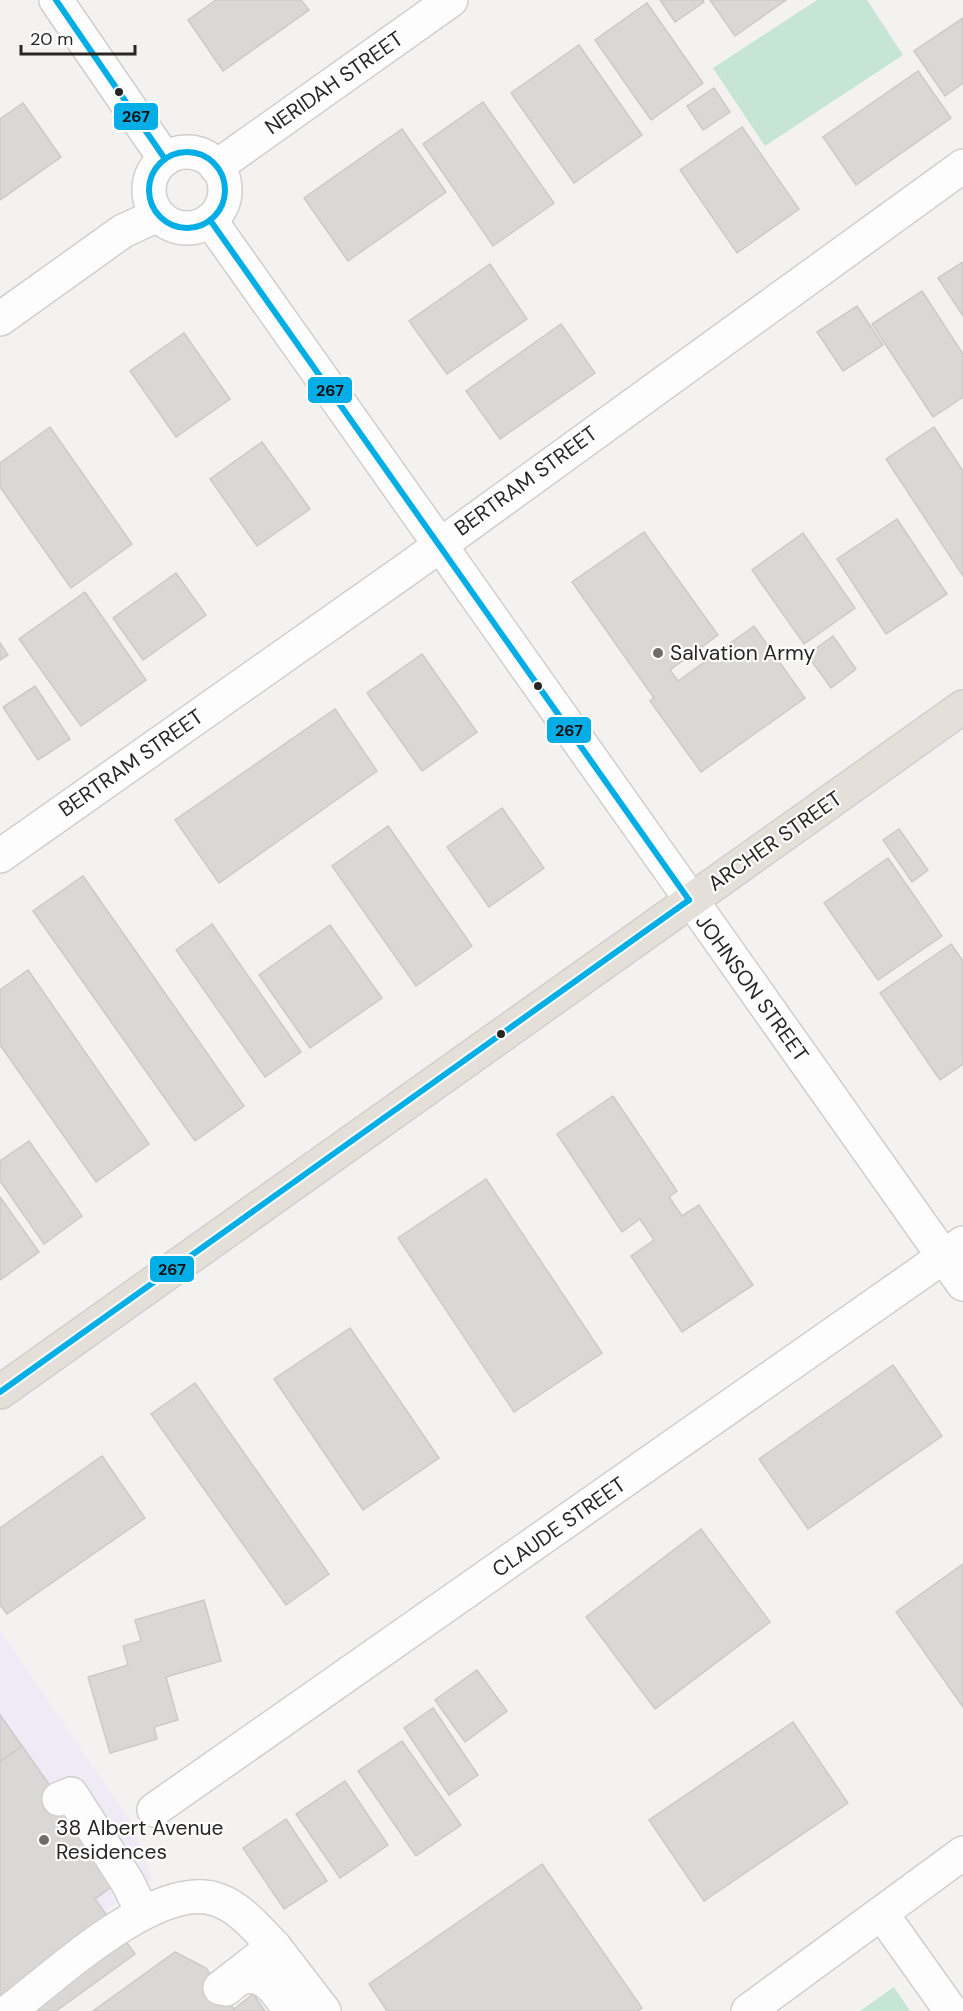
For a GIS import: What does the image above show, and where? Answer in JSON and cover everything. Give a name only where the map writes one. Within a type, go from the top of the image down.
[{"type":"main road","name":"ARCHER STREET","points":[[0,1392],[963,707]]},
{"type":"street","points":[[56,0],[165,159]]},
{"type":"street","name":"NERIDAH STREET","points":[[216,167],[451,0]]},
{"type":"street","points":[[186,152],[208,159],[216,167],[222,177],[223,201],[210,220],[189,228],[166,222],[158,215],[151,204],[150,179],[165,159],[186,152]]},
{"type":"street","name":"BERTRAM STREET","points":[[0,856],[963,166]]},
{"type":"street","points":[[0,319],[123,231],[158,215]]},
{"type":"street","name":"JOHNSON STREET","points":[[210,220],[689,900],[954,1250],[963,1284]]},
{"type":"street","name":"CLAUDE STREET","points":[[154,1810],[954,1250]]},
{"type":"street","points":[[59,1799],[71,1794],[128,1883],[142,1912]]},
{"type":"street","points":[[748,2011],[963,1853]]},
{"type":"street","points":[[9,2011],[121,1924],[142,1912],[176,1900],[197,1898],[217,1899],[244,1915],[274,1946],[324,2011]]},
{"type":"street","points":[[882,1914],[951,2011]]},
{"type":"street","points":[[274,1946],[221,1990],[242,1978],[259,1978],[272,1985],[290,2011]]},
{"type":"shaded area","points":[[0,1631],[132,1824],[152,1879],[0,1980]]},
{"type":"green space","points":[[817,0],[867,0],[903,55],[765,146],[713,68]]},
{"type":"green space","points":[[894,1987],[910,2011],[860,2011]]},
{"type":"building","points":[[216,0],[301,0],[309,10],[223,71],[188,20]]},
{"type":"building","points":[[660,0],[703,0],[704,2],[675,22]]},
{"type":"building","points":[[710,0],[786,0],[735,36]]},
{"type":"building","points":[[647,3],[703,83],[651,120],[595,40]]},
{"type":"building","points":[[963,18],[963,83],[945,96],[914,51]]},
{"type":"building","points":[[579,45],[642,135],[574,183],[511,93]]},
{"type":"building","points":[[918,71],[951,118],[856,185],[823,137]]},
{"type":"building","points":[[714,88],[730,112],[703,130],[687,106]]},
{"type":"building","points":[[483,102],[554,203],[493,246],[423,144]]},
{"type":"building","points":[[23,103],[61,157],[0,200],[0,119]]},
{"type":"building","points":[[742,127],[799,209],[737,253],[680,170]]},
{"type":"building","points":[[402,129],[446,192],[348,261],[304,198]]},
{"type":"building","points":[[963,262],[963,316],[938,278]]},
{"type":"building","points":[[490,264],[527,319],[447,374],[409,321]]},
{"type":"building","points":[[922,291],[963,354],[963,397],[933,417],[872,324]]},
{"type":"building","points":[[857,306],[883,345],[843,371],[817,332]]},
{"type":"building","points":[[561,324],[595,373],[500,439],[466,391]]},
{"type":"building","points":[[184,333],[230,399],[176,437],[130,371]]},
{"type":"building","points":[[50,427],[132,544],[71,588],[0,487],[0,463]]},
{"type":"building","points":[[934,427],[963,471],[963,576],[886,459]]},
{"type":"building","points":[[262,442],[310,509],[257,546],[210,479]]},
{"type":"building","points":[[897,519],[947,594],[886,634],[837,559]]},
{"type":"building","name":"Salvation Army","points":[[644,532],[718,635],[670,670],[678,681],[754,626],[805,698],[701,772],[650,701],[654,698],[572,582]]},
{"type":"building","points":[[803,533],[855,608],[804,644],[752,570]]},
{"type":"building","points":[[176,573],[206,615],[143,660],[113,618]]},
{"type":"building","points":[[85,592],[146,680],[81,726],[19,639]]},
{"type":"building","points":[[833,636],[856,669],[831,688],[807,655]]},
{"type":"building","points":[[0,643],[8,655],[0,660]]},
{"type":"building","points":[[422,654],[477,732],[422,771],[367,693]]},
{"type":"building","points":[[35,686],[70,739],[38,760],[3,707]]},
{"type":"building","points":[[335,709],[377,771],[219,883],[175,820]]},
{"type":"building","points":[[502,808],[544,868],[489,907],[447,847]]},
{"type":"building","points":[[388,826],[472,946],[416,986],[332,866]]},
{"type":"building","points":[[899,829],[928,870],[912,882],[883,840]]},
{"type":"building","points":[[888,858],[942,936],[878,980],[824,903]]},
{"type":"building","points":[[83,876],[244,1106],[195,1141],[33,911]]},
{"type":"building","points":[[212,924],[301,1052],[265,1077],[176,950]]},
{"type":"building","points":[[330,925],[382,998],[310,1048],[259,975]]},
{"type":"building","points":[[951,944],[963,961],[963,1064],[940,1080],[880,993]]},
{"type":"building","points":[[28,970],[149,1144],[96,1182],[0,1045],[0,990]]},
{"type":"building","points":[[613,1096],[677,1191],[669,1197],[682,1216],[699,1205],[753,1285],[682,1332],[631,1256],[654,1240],[640,1219],[622,1232],[557,1134]]},
{"type":"building","points":[[29,1141],[82,1216],[44,1244],[0,1181],[0,1161]]},
{"type":"building","points":[[486,1179],[602,1353],[514,1412],[398,1238]]},
{"type":"building","points":[[0,1197],[39,1252],[0,1280]]},
{"type":"building","points":[[350,1328],[439,1458],[363,1510],[274,1379]]},
{"type":"building","points":[[893,1365],[942,1436],[808,1529],[759,1459]]},
{"type":"building","points":[[195,1383],[329,1574],[286,1605],[151,1414]]},
{"type":"building","points":[[102,1456],[145,1518],[7,1614],[0,1605],[0,1528]]},
{"type":"building","points":[[701,1529],[770,1622],[655,1709],[586,1617]]},
{"type":"building","points":[[963,1564],[963,1707],[896,1612]]},
{"type":"building","points":[[204,1600],[221,1661],[166,1677],[178,1720],[154,1727],[157,1739],[110,1753],[88,1677],[128,1665],[123,1646],[141,1641],[135,1620]]},
{"type":"building","points":[[477,1670],[507,1711],[465,1742],[435,1700]]},
{"type":"building","points":[[433,1708],[478,1775],[449,1795],[404,1728]]},
{"type":"building","points":[[0,1715],[22,1746],[0,1762]]},
{"type":"building","points":[[793,1722],[848,1803],[704,1901],[649,1820]]},
{"type":"building","points":[[402,1741],[461,1825],[416,1856],[358,1771]]},
{"type":"building","name":"38 Albert Avenue Residences","points":[[22,1746],[118,1882],[95,1899],[135,1954],[56,2011],[0,2011],[0,1762]]},
{"type":"building","points":[[345,1781],[388,1845],[340,1878],[296,1814]]},
{"type":"building","points":[[286,1819],[327,1881],[284,1909],[243,1848]]},
{"type":"building","points":[[542,1864],[642,2008],[638,2011],[387,2011],[369,1984]]},
{"type":"building","points":[[175,1952],[206,1968],[234,2009],[253,1994],[265,2011],[93,2011]]},
{"type":"transit line","name":"267","points":[[56,0],[165,159]]},
{"type":"transit line","name":"267","points":[[187,152],[201,155],[214,163],[222,176],[225,190],[222,204],[214,217],[201,225],[187,228],[173,225],[160,217],[152,204],[149,190],[152,176],[160,163],[173,155],[187,152]]},
{"type":"transit line","name":"267","points":[[210,220],[689,900]]},
{"type":"transit line","name":"267","points":[[0,1392],[689,900]]},
{"type":"place","name":"Salvation Army","points":[[658,653]]},
{"type":"place","name":"38 Albert Avenue Residences","points":[[44,1840]]}]
